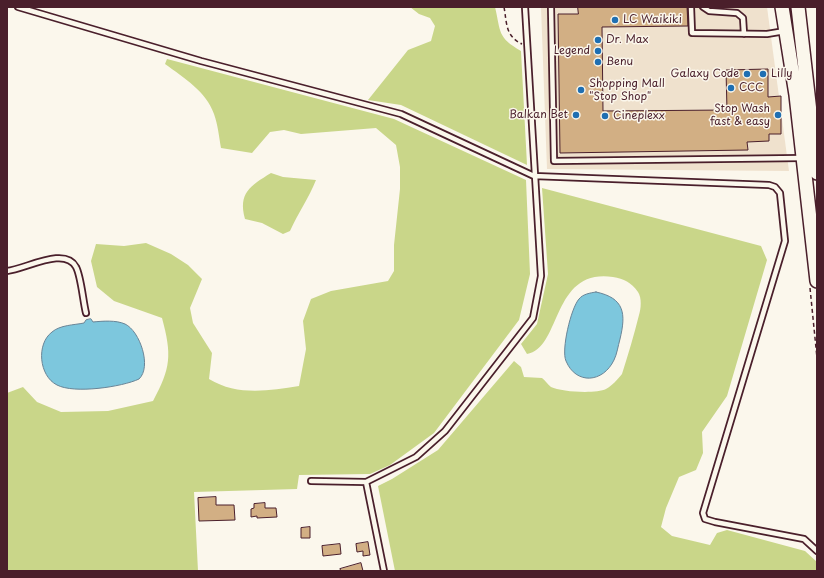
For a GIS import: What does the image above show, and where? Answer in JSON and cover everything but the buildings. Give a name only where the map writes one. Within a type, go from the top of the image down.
[{"type":"main road","points":[[782,7],[787,31],[817,281]]},
{"type":"main road","points":[[798,7],[817,173]]},
{"type":"lane","points":[[18,7],[201,61],[401,114],[534,176],[769,185],[775,187],[780,194],[785,241],[703,513],[705,518],[716,522],[804,539],[817,551]]},
{"type":"lane","points":[[311,481],[366,482],[416,457],[445,431],[533,318],[541,276],[525,7]]},
{"type":"lane","points":[[551,7],[554,161],[775,157],[797,160],[803,158]]},
{"type":"lane","points":[[691,7],[692,33],[744,34],[787,31]]},
{"type":"lane","points":[[703,7],[709,12],[735,12],[743,18],[744,34]]},
{"type":"lane","points":[[7,271],[16,270],[60,256],[70,259],[76,267],[86,313]]},
{"type":"lane","points":[[366,482],[384,571]]},
{"type":"path","points":[[504,7],[508,30],[513,40],[527,47]]},
{"type":"shaded area","points":[[541,7],[767,7],[789,171],[547,169]]},
{"type":"green space","points":[[410,7],[495,7],[501,33],[508,42],[521,51],[527,165],[401,105],[368,100],[408,50],[431,41],[435,26],[430,18],[419,14]]},
{"type":"green space","points":[[167,59],[394,119],[526,180],[530,274],[519,320],[434,433],[390,465],[370,474],[299,475],[297,489],[194,492],[198,571],[7,571],[7,393],[23,387],[37,402],[61,412],[108,411],[153,401],[166,370],[168,352],[162,318],[114,301],[97,287],[91,261],[96,244],[124,246],[146,243],[171,254],[188,265],[202,279],[190,308],[193,323],[212,353],[209,379],[231,388],[253,391],[299,386],[306,349],[303,321],[311,299],[331,291],[388,281],[394,271],[394,245],[400,189],[400,167],[396,145],[376,128],[301,134],[284,130],[270,132],[252,153],[221,148],[214,114],[206,98],[187,80],[165,64]]},
{"type":"green space","points":[[271,173],[283,177],[316,180],[290,231],[283,234],[262,223],[245,219],[243,210],[243,203],[248,191],[257,182]]},
{"type":"green space","points":[[542,188],[761,246],[767,260],[727,396],[702,432],[703,453],[696,470],[679,477],[666,508],[661,527],[672,536],[710,545],[717,533],[727,530],[805,551],[817,562],[817,571],[395,571],[378,486],[392,479],[438,450],[514,361],[521,367],[524,377],[542,378],[551,387],[570,391],[601,391],[613,384],[622,374],[641,304],[639,294],[635,289],[630,283],[621,279],[613,277],[593,277],[578,284],[568,296],[546,338],[538,349],[527,354],[521,344],[537,324],[548,274]]},
{"type":"water","points":[[596,292],[613,298],[618,303],[623,315],[623,322],[617,353],[614,360],[609,368],[603,373],[597,377],[590,378],[576,374],[570,369],[566,361],[565,348],[570,320],[576,304],[582,296]]},
{"type":"water","points":[[91,319],[93,322],[109,321],[125,324],[135,334],[139,341],[144,358],[143,373],[139,379],[110,387],[75,389],[57,385],[46,375],[43,367],[42,352],[47,337],[59,328],[84,323],[86,320]]},
{"type":"place","name":"LC Waikiki","points":[[615,20]]},
{"type":"place","name":"Dr. Max","points":[[598,40]]},
{"type":"place","name":"Legend","points":[[598,51]]},
{"type":"place","name":"Benu","points":[[598,62]]},
{"type":"place","name":"Galaxy Code","points":[[747,74]]},
{"type":"place","name":"Lilly","points":[[763,74]]},
{"type":"place","name":"CCC","points":[[731,88]]},
{"type":"place","name":"Shopping Mall \"Stop Shop\"","points":[[581,90]]},
{"type":"place","name":"Balkan Bet","points":[[576,115]]},
{"type":"place","name":"Stop Wash fast & easy","points":[[778,115]]},
{"type":"place","name":"Cineplexx","points":[[605,116]]}]
